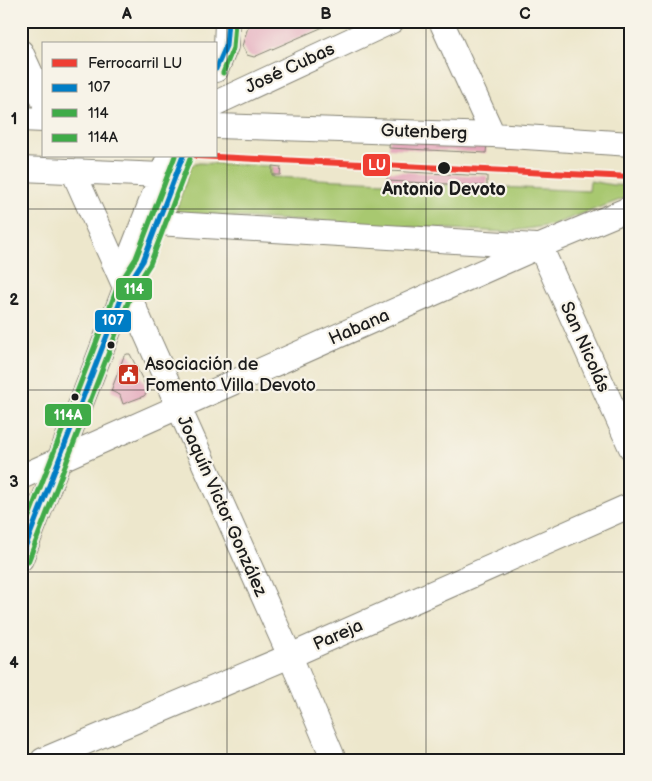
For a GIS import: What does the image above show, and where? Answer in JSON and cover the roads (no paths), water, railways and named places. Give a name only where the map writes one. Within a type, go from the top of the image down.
[{"type":"street","name":"José Cubas","points":[[218,102],[392,21]]},
{"type":"street","points":[[441,21],[493,135]]},
{"type":"street","points":[[213,42],[228,22]]},
{"type":"street","points":[[218,65],[226,46],[228,22]]},
{"type":"street","points":[[21,52],[42,98]]},
{"type":"street","points":[[21,119],[42,120]]},
{"type":"street","name":"Gutenberg","points":[[218,126],[493,135],[631,144]]},
{"type":"street","points":[[124,289],[142,261],[182,158]]},
{"type":"street","points":[[21,169],[73,171],[165,166],[130,256],[124,289],[21,559]]},
{"type":"street","name":"Joaquín Victor González","points":[[73,171],[124,289],[290,656],[334,760]]},
{"type":"street","name":"Habana","points":[[21,477],[540,246],[623,212]]},
{"type":"street","points":[[157,223],[540,246]]},
{"type":"street","name":"San Nicolás","points":[[540,246],[631,448]]},
{"type":"street","name":"Pareja","points":[[43,760],[290,656],[631,505]]},
{"type":"rail line","name":"LU","points":[[218,157],[631,177]]},
{"type":"place","name":"Antonio Devoto","points":[[444,168]]},
{"type":"place","name":"Asociación de Fomento Villa Devoto","points":[[129,374]]}]
